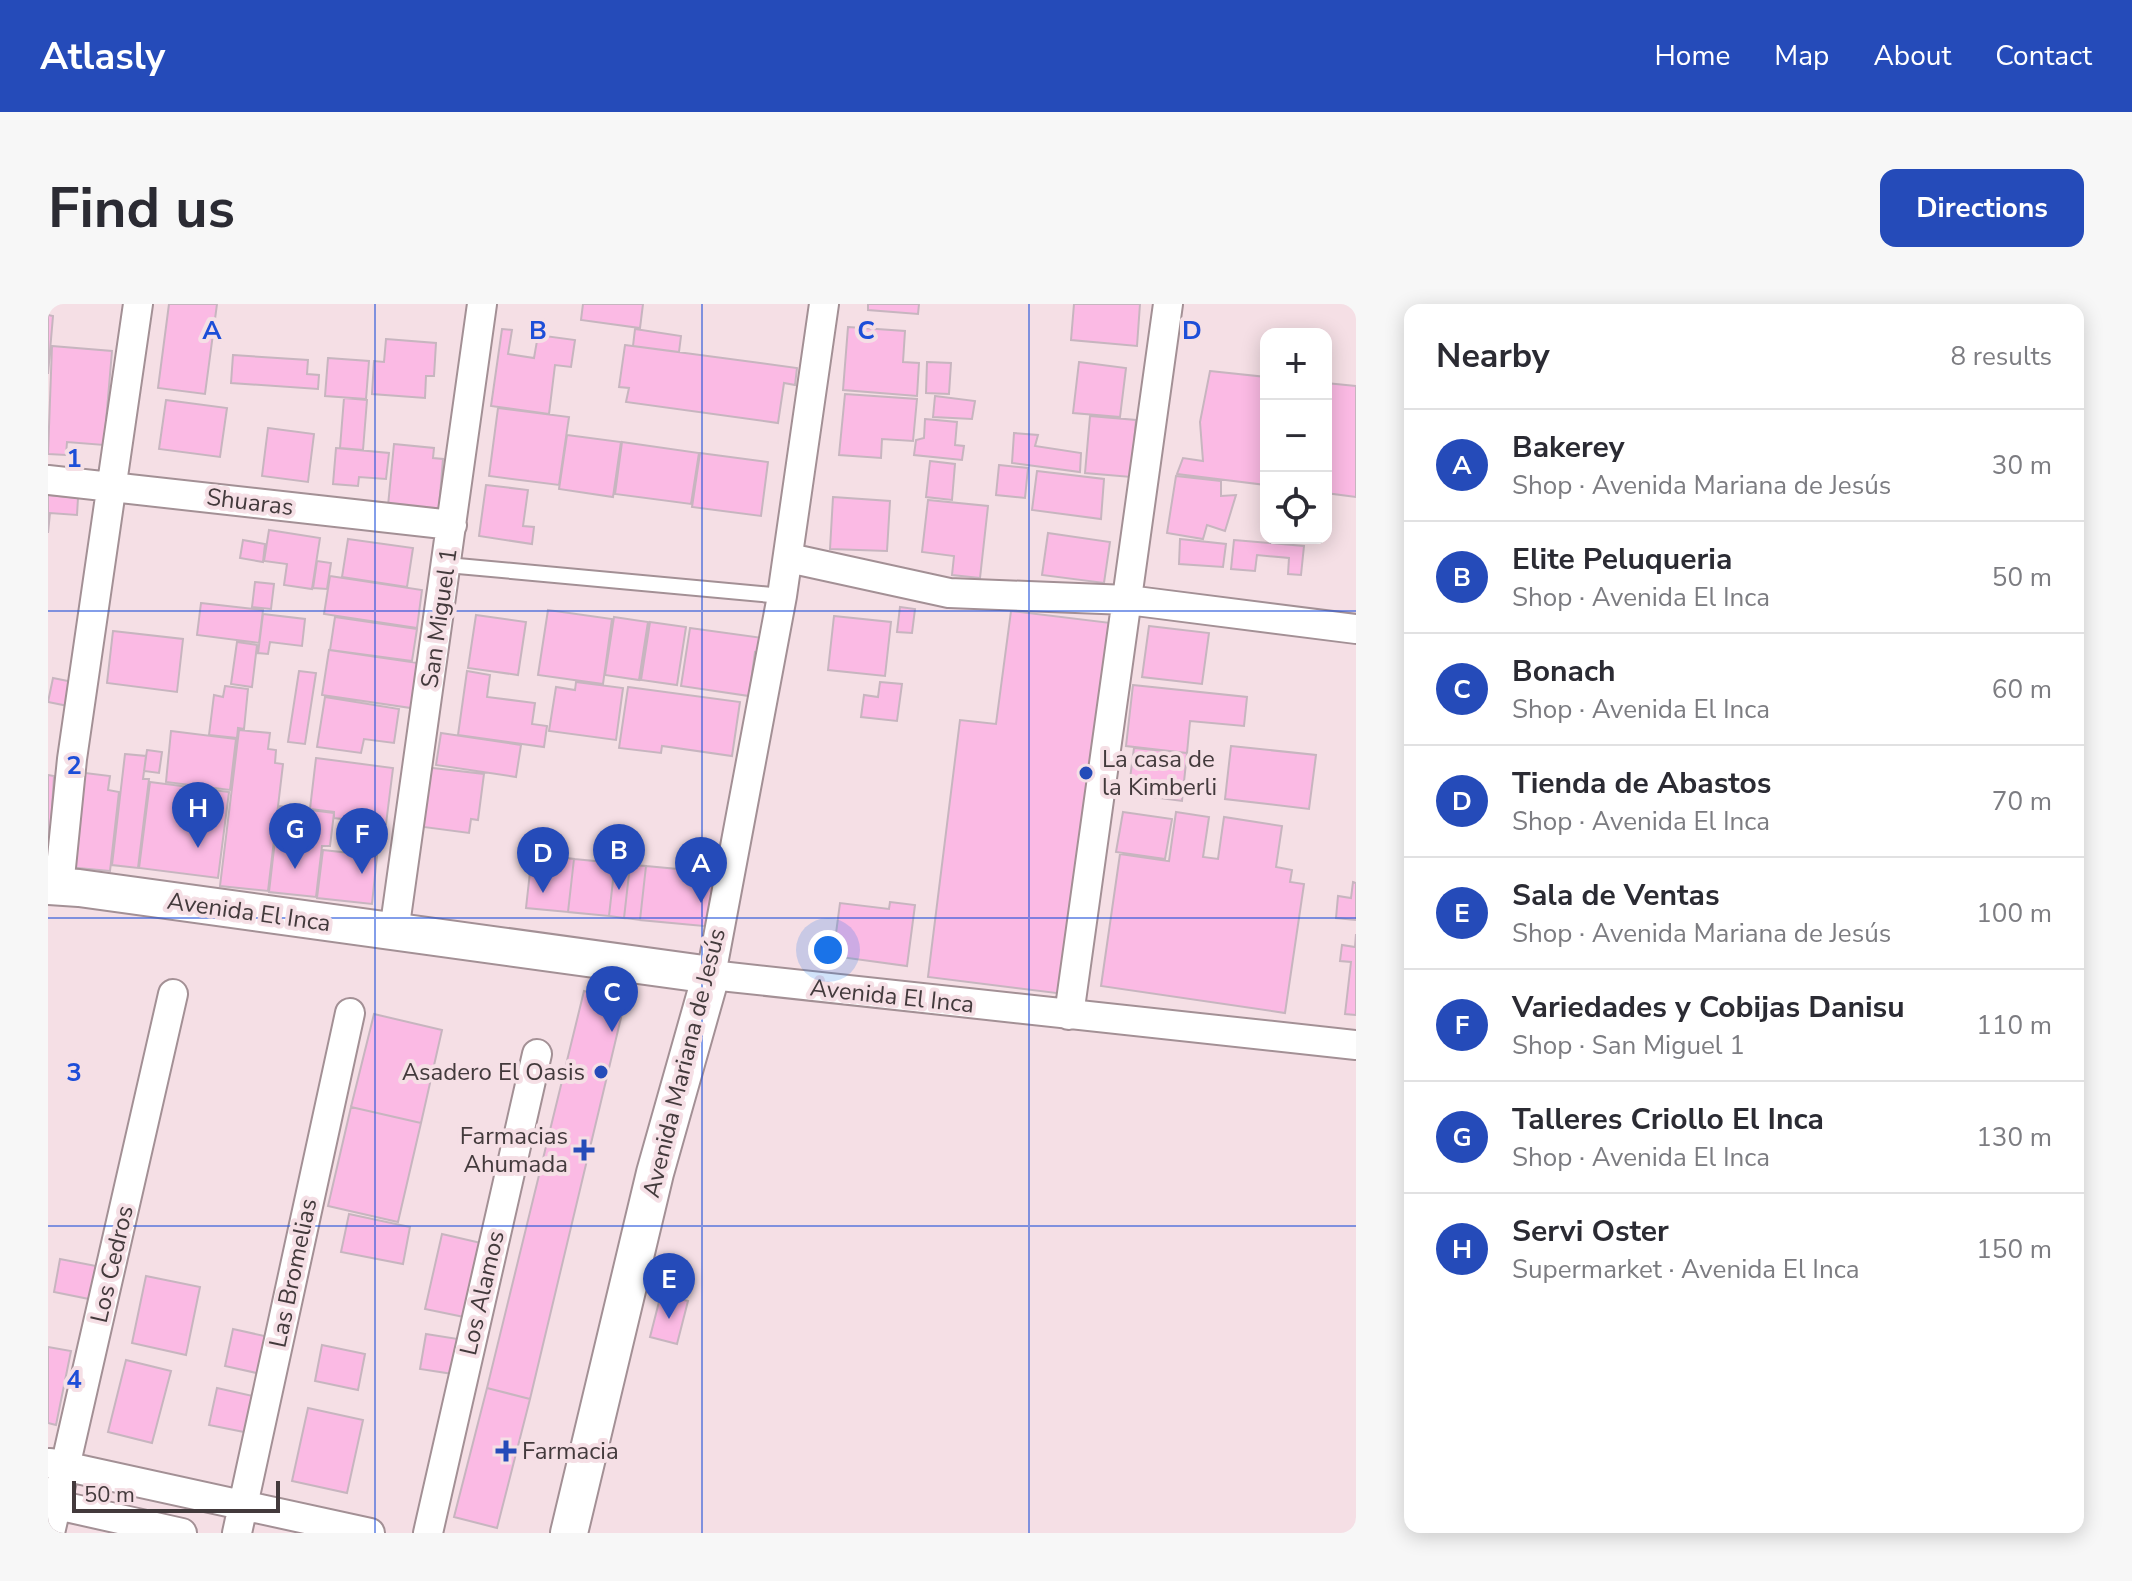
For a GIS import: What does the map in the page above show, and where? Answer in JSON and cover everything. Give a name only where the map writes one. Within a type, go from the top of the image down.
[{"type":"street","points":[[53,887],[138,304]]},
{"type":"street","name":"San Miguel 1","points":[[394,932],[482,304]]},
{"type":"street","name":"Avenida Mariana de Jesús","points":[[569,1533],[655,1173],[711,975],[789,558],[824,304]]},
{"type":"street","points":[[1069,1015],[1168,304]]},
{"type":"street","name":"Shuaras","points":[[48,480],[452,525]]},
{"type":"street","points":[[789,558],[949,593],[1128,600],[1356,629]]},
{"type":"street","name":"Avenida El Inca","points":[[53,887],[711,975],[1356,1045]]},
{"type":"street","name":"Los Cedros","points":[[50,1533],[57,1465],[173,994]]},
{"type":"street","name":"Las Bromelias","points":[[237,1533],[350,1013]]},
{"type":"street","name":"Los Alamos","points":[[428,1533],[537,1054]]},
{"type":"street","points":[[57,1465],[370,1533]]},
{"type":"street","points":[[52,1504],[182,1533]]},
{"type":"lane","points":[[447,565],[782,596]]},
{"type":"building","points":[[169,304],[217,304],[205,394],[158,388]]},
{"type":"building","points":[[583,304],[643,304],[640,328],[581,320]]},
{"type":"building","points":[[868,304],[919,304],[918,314],[868,310]]},
{"type":"building","points":[[1074,304],[1140,304],[1137,346],[1071,340]]},
{"type":"building","points":[[48,315],[53,316],[48,374]]},
{"type":"building","points":[[848,327],[905,331],[903,362],[919,363],[917,396],[843,390]]},
{"type":"building","points":[[502,329],[512,330],[508,354],[534,358],[538,335],[575,340],[571,367],[555,365],[549,414],[491,406]]},
{"type":"building","points":[[635,329],[681,336],[679,352],[633,346]]},
{"type":"building","points":[[386,339],[436,343],[434,376],[426,376],[425,398],[372,394],[374,361],[384,362]]},
{"type":"building","points":[[625,345],[797,368],[795,385],[784,383],[778,423],[626,402],[629,388],[619,387]]},
{"type":"building","points":[[52,346],[112,351],[104,445],[67,442],[66,455],[48,454]]},
{"type":"building","points":[[233,355],[308,360],[307,374],[319,375],[318,389],[231,383]]},
{"type":"building","points":[[328,358],[369,361],[366,399],[325,396]]},
{"type":"building","points":[[927,362],[951,363],[949,394],[926,393]]},
{"type":"building","points":[[1079,362],[1126,368],[1120,417],[1073,413]]},
{"type":"building","points":[[1210,371],[1260,376],[1260,484],[1177,474],[1183,458],[1203,461],[1200,422]]},
{"type":"building","points":[[1332,384],[1356,386],[1356,497],[1332,494]]},
{"type":"building","points":[[845,394],[917,399],[913,441],[882,439],[881,458],[839,455]]},
{"type":"building","points":[[935,396],[975,401],[972,419],[933,417]]},
{"type":"building","points":[[344,398],[367,400],[363,450],[340,448]]},
{"type":"building","points":[[166,400],[227,408],[220,457],[159,449]]},
{"type":"building","points":[[498,408],[569,417],[559,485],[489,476]]},
{"type":"building","points":[[1090,416],[1136,420],[1131,477],[1085,473]]},
{"type":"building","points":[[925,419],[957,422],[955,445],[964,446],[962,460],[914,455],[916,440],[924,438]]},
{"type":"building","points":[[268,428],[314,434],[308,482],[262,476]]},
{"type":"building","points":[[1014,433],[1038,435],[1035,446],[1081,453],[1080,472],[1012,463]]},
{"type":"building","points":[[567,435],[621,442],[613,497],[559,489]]},
{"type":"building","points":[[622,442],[699,453],[691,504],[615,494]]},
{"type":"building","points":[[394,444],[434,448],[433,458],[443,459],[438,520],[387,516]]},
{"type":"building","points":[[336,448],[389,453],[386,479],[359,477],[358,486],[333,484]]},
{"type":"building","points":[[700,453],[768,462],[761,516],[692,507]]},
{"type":"building","points":[[930,461],[955,464],[952,500],[926,497]]},
{"type":"building","points":[[999,465],[1028,468],[1025,498],[996,495]]},
{"type":"building","points":[[1037,471],[1104,479],[1101,519],[1032,510]]},
{"type":"building","points":[[1176,476],[1221,481],[1221,496],[1236,495],[1225,531],[1207,525],[1203,539],[1167,533]]},
{"type":"building","points":[[486,485],[528,490],[523,526],[534,527],[532,544],[479,536]]},
{"type":"building","points":[[48,495],[78,498],[77,515],[50,513],[48,533]]},
{"type":"building","points":[[833,497],[890,501],[887,551],[830,549]]},
{"type":"building","points":[[928,500],[988,506],[980,578],[952,575],[954,556],[922,552]]},
{"type":"building","points":[[269,530],[320,538],[312,589],[284,585],[287,564],[264,561]]},
{"type":"building","points":[[1048,533],[1110,542],[1104,583],[1042,575]]},
{"type":"building","points":[[348,539],[413,548],[407,587],[342,577]]},
{"type":"building","points":[[1180,539],[1226,544],[1223,567],[1179,564]]},
{"type":"building","points":[[243,540],[265,544],[263,562],[240,558]]},
{"type":"building","points":[[1234,540],[1304,546],[1301,575],[1288,574],[1289,558],[1257,555],[1255,571],[1231,569]]},
{"type":"building","points":[[317,561],[331,563],[327,589],[313,588]]},
{"type":"building","points":[[330,576],[422,590],[417,628],[324,614]]},
{"type":"building","points":[[255,582],[274,584],[271,609],[252,607]]},
{"type":"building","points":[[201,603],[263,610],[259,643],[197,635]]},
{"type":"building","points":[[900,607],[915,609],[912,633],[897,632]]},
{"type":"building","points":[[548,610],[612,619],[603,684],[538,675]]},
{"type":"building","points":[[1011,611],[1111,623],[1064,994],[928,977],[960,720],[996,724]]},
{"type":"building","points":[[263,614],[305,619],[302,646],[270,642],[268,654],[258,653]]},
{"type":"building","points":[[476,615],[526,622],[518,675],[468,668]]},
{"type":"building","points":[[834,616],[891,622],[885,676],[828,670]]},
{"type":"building","points":[[335,617],[417,629],[412,661],[330,650]]},
{"type":"building","points":[[614,617],[648,622],[639,680],[605,675]]},
{"type":"building","points":[[650,622],[686,627],[677,685],[641,680]]},
{"type":"building","points":[[1149,626],[1209,633],[1202,684],[1142,677]]},
{"type":"building","points":[[690,628],[763,638],[761,653],[755,652],[749,696],[681,686]]},
{"type":"building","points":[[113,631],[183,639],[177,692],[107,683]]},
{"type":"building","points":[[237,642],[257,645],[252,687],[231,684]]},
{"type":"building","points":[[329,650],[418,663],[411,708],[322,695]]},
{"type":"building","points":[[299,671],[316,673],[305,744],[288,742]]},
{"type":"building","points":[[467,671],[490,675],[487,697],[535,703],[532,724],[547,726],[544,747],[458,735]]},
{"type":"building","points":[[53,678],[73,682],[68,706],[48,702]]},
{"type":"building","points":[[576,682],[623,688],[616,740],[549,731],[556,687],[575,690]]},
{"type":"building","points":[[880,682],[902,684],[897,721],[861,717],[864,695],[878,697]]},
{"type":"building","points":[[1133,685],[1247,697],[1244,726],[1190,721],[1187,753],[1126,746]]},
{"type":"building","points":[[225,686],[248,689],[244,729],[238,728],[237,738],[209,735],[214,695],[223,697]]},
{"type":"building","points":[[628,687],[740,702],[732,756],[662,746],[661,753],[619,748]]},
{"type":"building","points":[[325,697],[399,709],[394,743],[364,739],[361,753],[317,747]]},
{"type":"building","points":[[239,730],[270,733],[268,749],[276,750],[275,763],[283,764],[268,891],[220,886]]},
{"type":"building","points":[[171,731],[236,739],[230,790],[166,782]]},
{"type":"building","points":[[441,733],[521,745],[516,777],[436,765]]},
{"type":"building","points":[[1231,746],[1316,755],[1309,809],[1225,799]]},
{"type":"building","points":[[1134,748],[1187,753],[1182,801],[1128,794]]},
{"type":"building","points":[[147,750],[162,752],[159,773],[144,771]]},
{"type":"building","points":[[125,754],[146,756],[143,779],[149,779],[138,868],[112,865]]},
{"type":"building","points":[[316,758],[393,768],[386,824],[334,818],[334,812],[310,809]]},
{"type":"building","points":[[424,767],[484,774],[478,820],[471,819],[469,833],[416,826]]},
{"type":"building","points":[[77,772],[110,776],[108,790],[119,792],[110,871],[67,867]]},
{"type":"building","points":[[48,775],[54,776],[50,842],[56,842],[48,859]]},
{"type":"building","points":[[150,782],[229,792],[218,878],[139,868]]},
{"type":"building","points":[[279,806],[334,813],[330,846],[322,846],[316,897],[269,892]]},
{"type":"building","points":[[1123,812],[1172,819],[1165,859],[1116,852]]},
{"type":"building","points":[[1176,812],[1209,817],[1203,857],[1218,859],[1224,817],[1282,826],[1276,867],[1292,870],[1290,882],[1304,884],[1285,1013],[1101,986],[1120,854],[1169,861]]},
{"type":"building","points":[[323,850],[377,856],[372,904],[317,898]]},
{"type":"building","points":[[532,854],[574,859],[568,912],[526,908]]},
{"type":"building","points":[[574,859],[615,863],[609,916],[568,912]]},
{"type":"building","points":[[615,863],[630,865],[624,918],[609,916]]},
{"type":"building","points":[[630,865],[646,866],[640,920],[624,918]]},
{"type":"building","points":[[646,866],[720,873],[714,927],[640,920]]},
{"type":"building","points":[[1353,882],[1356,883],[1356,920],[1336,918],[1338,896],[1351,898]]},
{"type":"building","points":[[890,902],[915,905],[907,966],[833,956],[840,903],[889,909]]},
{"type":"building","points":[[1356,934],[1356,1015],[1345,1014],[1351,962],[1340,961],[1342,945],[1355,947]]},
{"type":"building","points":[[584,991],[625,1001],[530,1399],[487,1388]]},
{"type":"building","points":[[374,1014],[442,1030],[421,1123],[351,1107]]},
{"type":"building","points":[[351,1107],[421,1123],[398,1222],[328,1206]]},
{"type":"building","points":[[349,1214],[410,1227],[403,1264],[341,1252]]},
{"type":"building","points":[[442,1234],[481,1243],[464,1317],[425,1309]]},
{"type":"building","points":[[60,1259],[96,1266],[89,1299],[54,1292]]},
{"type":"building","points":[[146,1276],[200,1287],[186,1355],[132,1343]]},
{"type":"building","points":[[661,1294],[688,1301],[677,1344],[650,1337]]},
{"type":"building","points":[[233,1329],[269,1337],[261,1374],[225,1366]]},
{"type":"building","points":[[426,1334],[458,1339],[453,1374],[420,1369]]},
{"type":"building","points":[[322,1345],[365,1354],[358,1390],[315,1381]]},
{"type":"building","points":[[48,1347],[71,1351],[56,1425],[48,1423]]},
{"type":"building","points":[[126,1360],[171,1371],[152,1443],[108,1432]]},
{"type":"building","points":[[217,1388],[257,1397],[249,1433],[209,1425]]},
{"type":"building","points":[[487,1388],[530,1399],[497,1528],[454,1517]]},
{"type":"building","points":[[308,1408],[363,1420],[347,1493],[292,1481]]},
{"type":"place","name":"La casa de la Kimberli","points":[[1086,773]]},
{"type":"place","name":"Servi Oster","points":[[198,848]]},
{"type":"place","name":"Talleres Criollo El Inca","points":[[295,869]]},
{"type":"place","name":"Variedades y Cobijas Danisu","points":[[362,874]]},
{"type":"place","name":"Elite Peluqueria","points":[[619,890]]},
{"type":"place","name":"Tienda de Abastos","points":[[543,893]]},
{"type":"place","name":"Bakerey","points":[[701,903]]},
{"type":"place","name":"Bonach","points":[[612,1032]]},
{"type":"place","name":"Asadero El Oasis","points":[[601,1072]]},
{"type":"place","name":"Farmacias Ahumada","points":[[584,1150]]},
{"type":"place","name":"Sala de Ventas","points":[[669,1319]]},
{"type":"place","name":"Farmacia","points":[[506,1451]]}]
